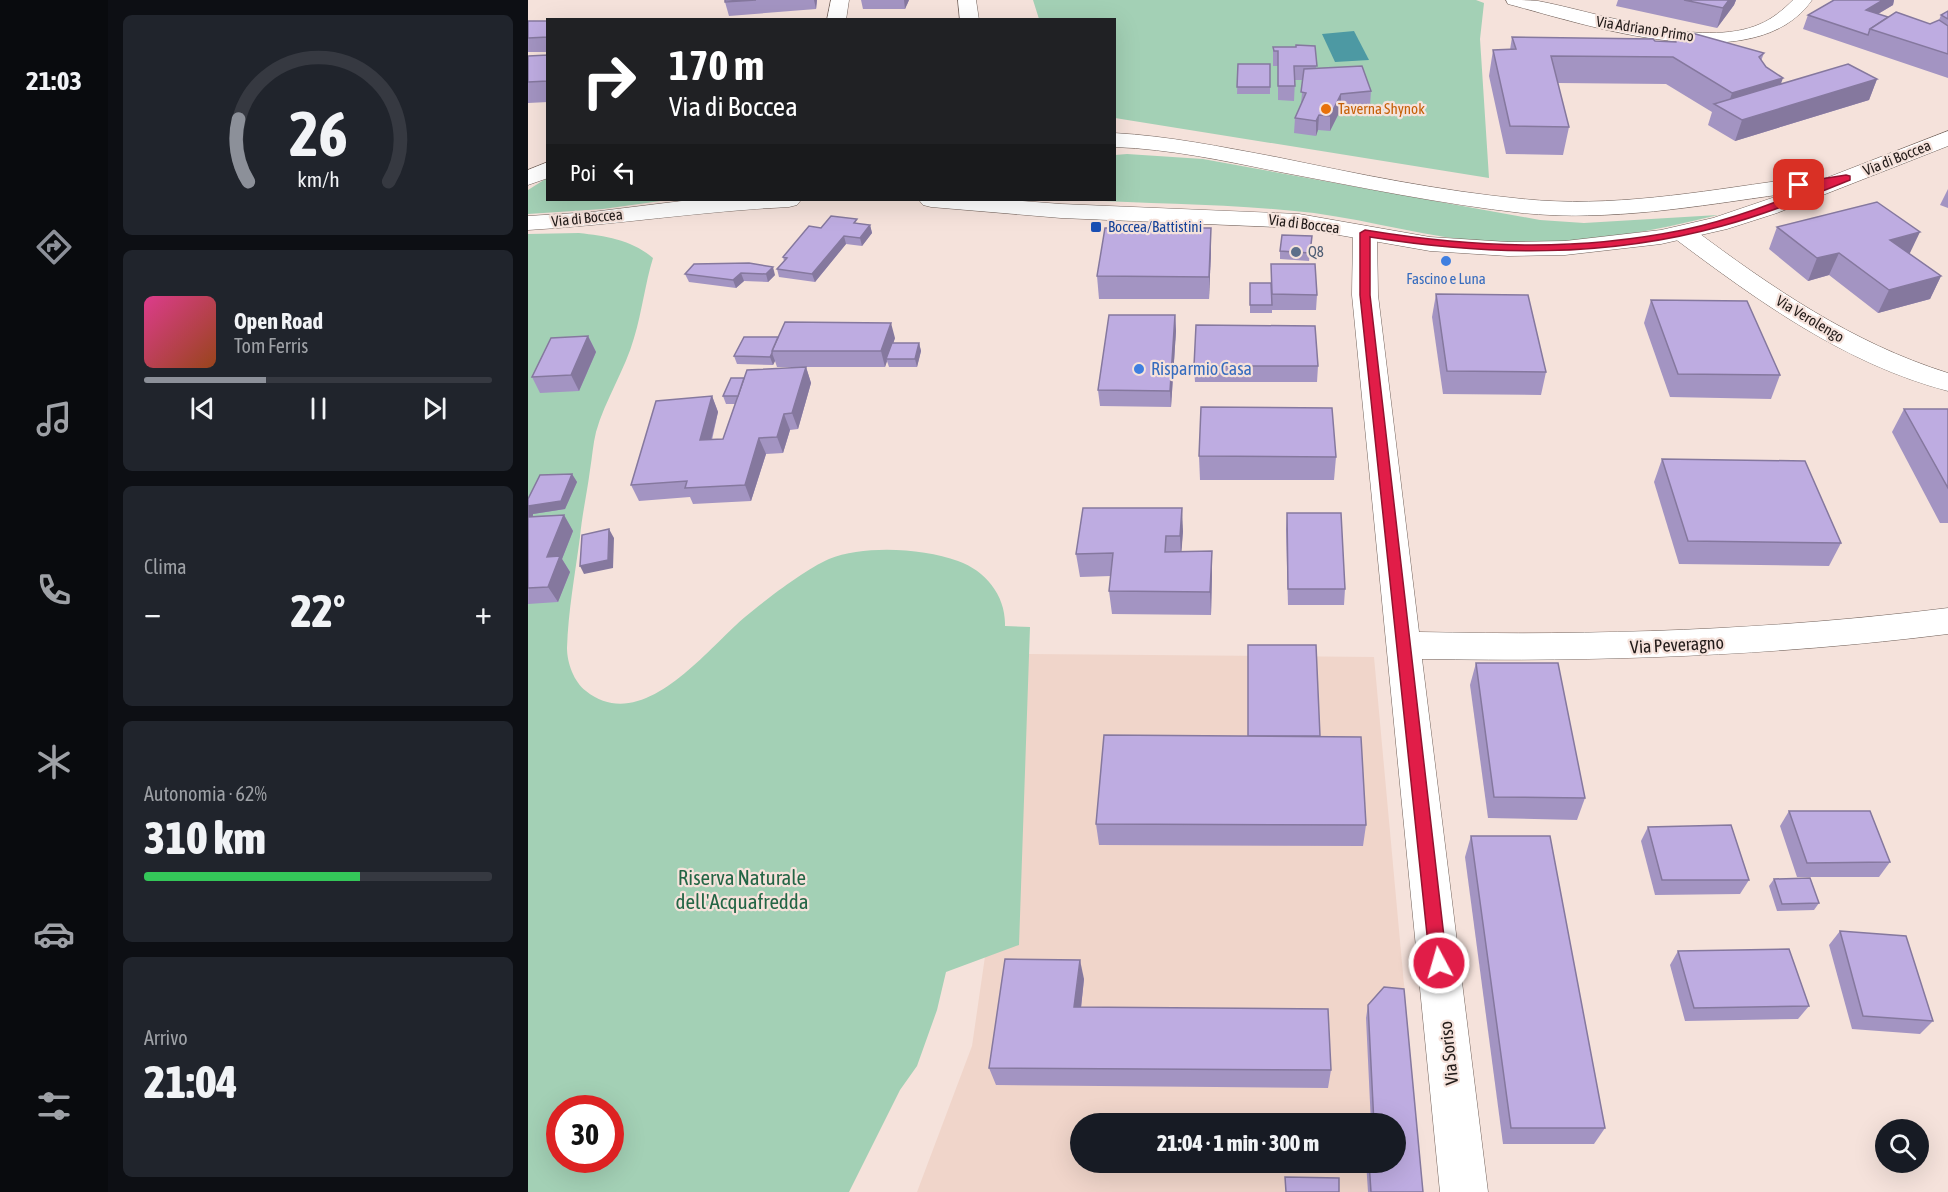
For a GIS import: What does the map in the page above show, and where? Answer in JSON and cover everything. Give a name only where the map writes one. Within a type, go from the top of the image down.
[{"type":"main road","points":[[836,18],[840,0]]},
{"type":"main road","points":[[967,0],[970,18]]},
{"type":"main road","name":"Via Adriano Primo","points":[[1515,0],[1613,24],[1711,38],[1740,36],[1764,30],[1785,17],[1803,0]]},
{"type":"main road","name":"Via di Boccea","points":[[943,201],[1061,211],[1299,221],[1430,244],[1545,250],[1608,245],[1683,233],[1758,212],[1948,138]]},
{"type":"main road","name":"Via di Boccea","points":[[1116,141],[1182,146],[1476,200],[1559,209],[1597,210],[1676,204],[1846,178]]},
{"type":"main road","points":[[528,160],[546,159]]},
{"type":"main road","points":[[528,178],[546,170]]},
{"type":"main road","name":"Via di Boccea","points":[[528,223],[592,219],[718,203],[765,201]]},
{"type":"main road","name":"Via Soriso","points":[[1365,233],[1365,295],[1464,1192]]},
{"type":"main road","name":"Via Verolengo","points":[[1683,233],[1757,286],[1858,348],[1901,368],[1948,382]]},
{"type":"main road","name":"Via Peveragno","points":[[1404,645],[1542,649],[1680,645],[1795,638],[1948,621]]},
{"type":"shaded area","points":[[1029,654],[1374,657],[1423,1192],[917,1192],[972,1046]]},
{"type":"green space","points":[[1033,0],[1476,0],[1484,3],[1480,39],[1489,178],[1116,118],[1116,18],[1039,18]]},
{"type":"green space","points":[[1116,155],[1203,159],[1540,220],[1584,223],[1718,215],[1661,228],[1576,241],[1518,243],[1467,240],[1314,213],[1226,206],[1104,201],[1116,201]]},
{"type":"green space","points":[[546,179],[546,201],[661,201],[603,209],[528,214],[528,190]]},
{"type":"green space","name":"Riserva Naturale dell'Acquafredda","points":[[579,233],[609,237],[627,243],[653,258],[634,338],[626,362],[600,420],[593,446],[572,593],[567,648],[568,660],[578,683],[586,691],[607,702],[629,703],[651,696],[692,667],[745,617],[797,577],[829,559],[859,552],[893,550],[928,553],[968,565],[985,578],[998,595],[1005,626],[1030,627],[1019,945],[946,972],[937,1010],[917,1066],[900,1090],[849,1192],[528,1192],[528,234]]},
{"type":"water","points":[[1354,31],[1369,60],[1335,62],[1322,34]]},
{"type":"building","points":[[725,0],[756,0],[725,2]]},
{"type":"building","points":[[1684,0],[1729,0],[1723,8]]},
{"type":"building","points":[[1834,0],[1883,0],[1866,10],[1888,17],[1870,29],[1868,35],[1808,15]]},
{"type":"building","points":[[1948,11],[1948,19],[1941,15]]},
{"type":"building","points":[[1896,12],[1930,24],[1939,20],[1948,26],[1948,54],[1870,29]]},
{"type":"building","points":[[528,21],[546,21],[546,37],[528,38]]},
{"type":"building","points":[[1692,33],[1764,53],[1759,57],[1766,67],[1783,78],[1732,93],[1673,57],[1551,56],[1569,127],[1510,126],[1493,50],[1516,49],[1512,37],[1653,39],[1676,42],[1677,37]]},
{"type":"building","points":[[1296,45],[1315,46],[1317,66],[1294,66],[1295,86],[1278,86],[1278,51],[1274,51],[1273,47],[1296,47]]},
{"type":"building","points":[[546,55],[546,81],[528,82],[528,56]]},
{"type":"building","points":[[1238,64],[1270,64],[1270,87],[1237,87]]},
{"type":"building","points":[[1848,64],[1877,79],[1742,120],[1714,104]]},
{"type":"building","points":[[1362,66],[1371,91],[1341,94],[1330,116],[1319,115],[1316,121],[1295,118],[1306,93],[1301,92],[1304,69]]},
{"type":"building","points":[[1877,202],[1920,232],[1890,240],[1941,276],[1889,290],[1839,253],[1817,258],[1777,227]]},
{"type":"building","points":[[831,216],[857,219],[854,223],[870,225],[860,238],[844,236],[812,274],[777,269],[787,258],[783,257],[809,226],[821,228]]},
{"type":"building","points":[[1105,228],[1211,228],[1209,277],[1097,276]]},
{"type":"building","points":[[1282,235],[1312,236],[1310,253],[1280,251]]},
{"type":"building","points":[[749,263],[773,267],[766,274],[741,273],[733,280],[685,274],[694,264]]},
{"type":"building","points":[[1271,264],[1315,264],[1317,295],[1272,294]]},
{"type":"building","points":[[1250,283],[1271,283],[1272,305],[1250,305]]},
{"type":"building","points":[[1436,294],[1528,295],[1546,372],[1447,371]]},
{"type":"building","points":[[1651,300],[1747,301],[1780,375],[1678,374]]},
{"type":"building","name":"Risparmio Casa","points":[[1109,315],[1175,315],[1170,391],[1098,390]]},
{"type":"building","points":[[785,322],[891,323],[881,351],[772,351]]},
{"type":"building","points":[[1196,325],[1315,326],[1318,366],[1194,366]]},
{"type":"building","points":[[588,336],[571,375],[532,377],[551,338]]},
{"type":"building","points":[[744,337],[778,337],[770,357],[734,356]]},
{"type":"building","points":[[892,343],[919,343],[915,359],[886,359]]},
{"type":"building","points":[[806,367],[792,413],[784,414],[777,437],[759,438],[745,485],[685,488],[687,481],[631,485],[656,401],[712,396],[700,440],[723,439],[747,370]]},
{"type":"building","points":[[731,378],[744,378],[738,396],[723,396]]},
{"type":"building","points":[[1201,407],[1332,408],[1336,457],[1199,456]]},
{"type":"building","points":[[1904,409],[1948,409],[1948,488]]},
{"type":"building","points":[[1662,459],[1805,461],[1841,543],[1688,541]]},
{"type":"building","points":[[572,474],[561,501],[528,506],[528,499],[540,475]]},
{"type":"building","points":[[1083,508],[1182,508],[1180,536],[1166,536],[1165,552],[1212,551],[1210,592],[1109,591],[1113,553],[1076,554]]},
{"type":"building","points":[[1287,513],[1341,513],[1345,589],[1288,589]]},
{"type":"building","points":[[564,515],[547,557],[560,556],[548,587],[528,588],[528,517]]},
{"type":"building","points":[[609,529],[608,560],[580,566],[582,535]]},
{"type":"building","points":[[1248,645],[1316,645],[1320,736],[1248,736]]},
{"type":"building","points":[[1476,663],[1558,663],[1585,798],[1494,797]]},
{"type":"building","points":[[1104,735],[1361,737],[1366,825],[1096,824]]},
{"type":"building","points":[[1789,811],[1870,811],[1890,862],[1807,863]]},
{"type":"building","points":[[1731,825],[1749,880],[1662,880],[1648,827]]},
{"type":"building","points":[[1471,836],[1550,836],[1605,1128],[1511,1128]]},
{"type":"building","points":[[1810,878],[1819,903],[1782,904],[1774,879]]},
{"type":"building","points":[[1840,931],[1906,936],[1933,1021],[1863,1016]]},
{"type":"building","points":[[1789,949],[1809,1006],[1694,1008],[1678,951]]},
{"type":"building","points":[[1005,959],[1080,960],[1074,1007],[1328,1009],[1331,1070],[989,1068]]},
{"type":"building","points":[[1384,987],[1404,989],[1423,1192],[1371,1192],[1370,1173],[1406,1173],[1406,1113],[1373,1113],[1368,1005]]},
{"type":"building","points":[[1285,1177],[1339,1178],[1339,1192],[1286,1192]]},
{"type":"place","name":"Taverna Shynok","points":[[1326,109]]},
{"type":"place","name":"Boccea/Battistini","points":[[1096,227]]},
{"type":"place","name":"Q8","points":[[1296,252]]},
{"type":"place","name":"Fascino e Luna","points":[[1446,261]]},
{"type":"place","name":"Risparmio Casa","points":[[1139,369]]},
{"type":"route","points":[[1439,963],[1365,295],[1365,233],[1430,244],[1488,248],[1545,250],[1608,245],[1683,233],[1719,224],[1769,208],[1846,178],[1799,185]]}]
